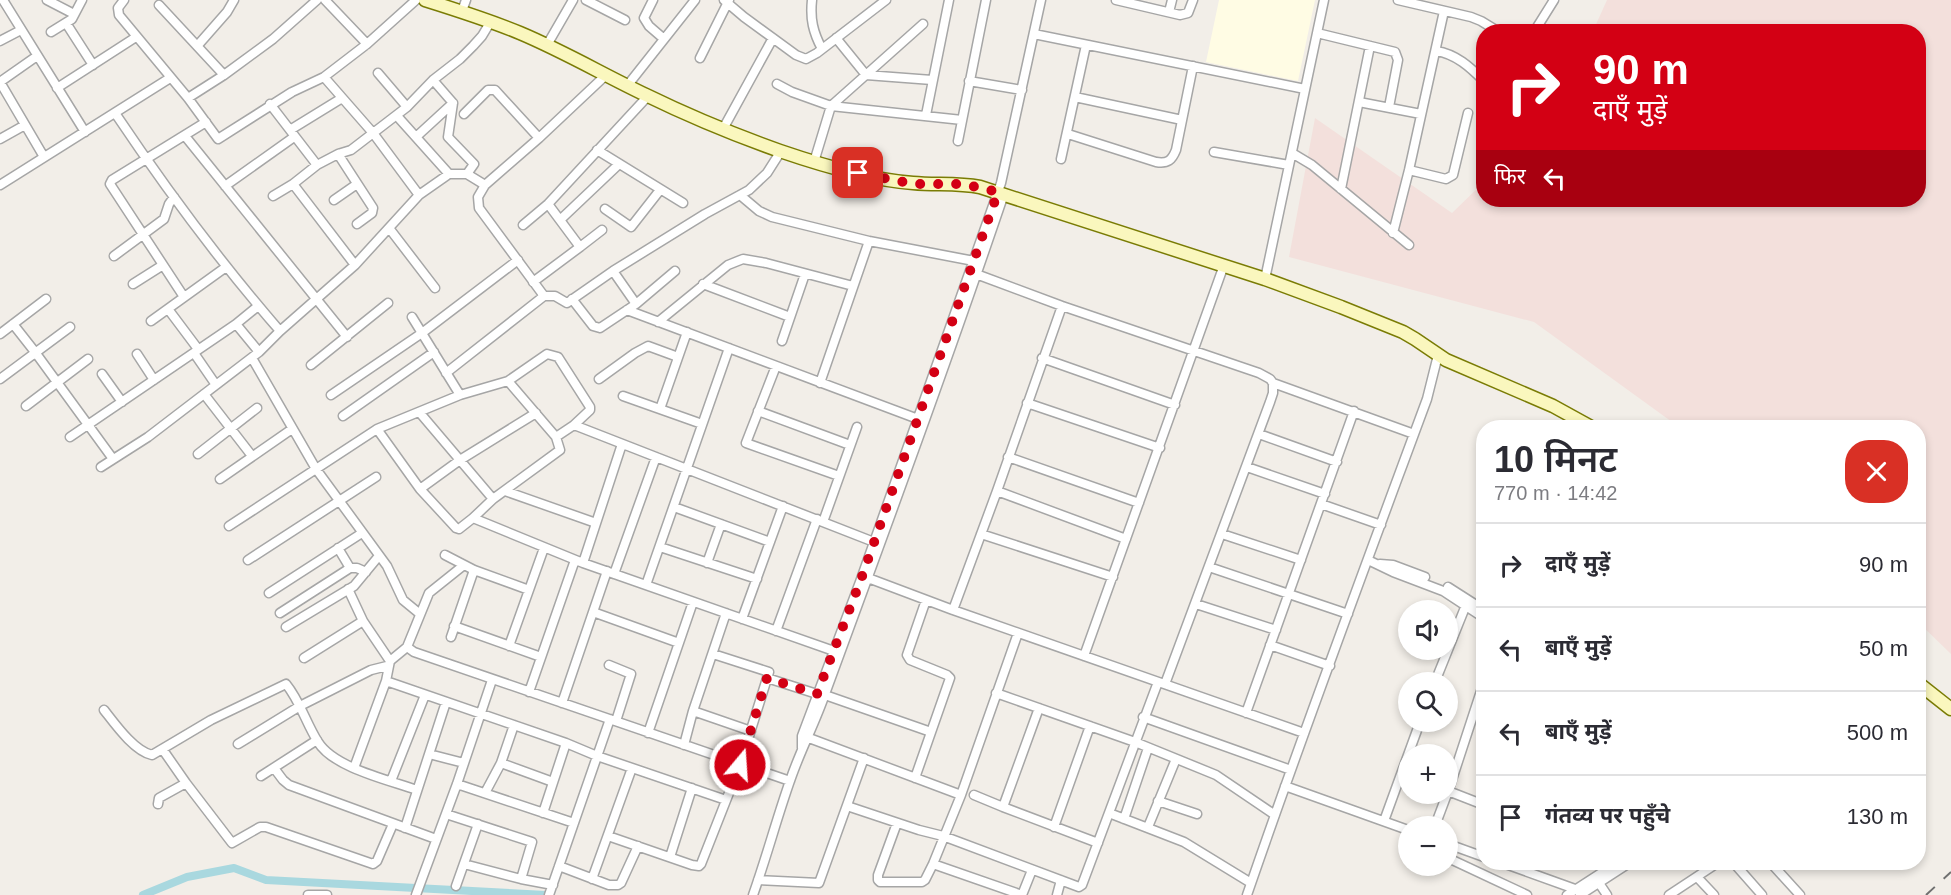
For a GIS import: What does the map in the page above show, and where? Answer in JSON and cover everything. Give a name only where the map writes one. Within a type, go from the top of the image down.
[{"type":"street","points":[[3,0],[85,132]]},
{"type":"street","points":[[47,0],[74,14]]},
{"type":"street","points":[[51,32],[72,19],[82,0]]},
{"type":"street","points":[[124,0],[117,11],[188,98],[218,139],[270,104],[324,77],[367,44],[416,0]]},
{"type":"street","points":[[198,45],[227,12],[233,0]]},
{"type":"street","points":[[188,98],[273,39],[318,0]]},
{"type":"street","points":[[325,0],[367,44]]},
{"type":"street","points":[[425,0],[464,6],[491,21],[548,45],[648,96],[723,129],[814,162],[914,184],[963,184],[1001,193],[1265,279],[1403,332],[1438,355],[1553,406],[1578,420]]},
{"type":"street","points":[[548,45],[573,0]]},
{"type":"street","points":[[586,0],[625,20]]},
{"type":"street","points":[[653,0],[644,18],[649,26],[664,39]]},
{"type":"street","points":[[627,86],[695,0]]},
{"type":"street","points":[[812,0],[814,34],[822,49]]},
{"type":"street","points":[[700,58],[727,1],[801,58],[810,58],[886,0]]},
{"type":"street","points":[[926,115],[949,0]]},
{"type":"street","points":[[958,141],[986,0]]},
{"type":"street","points":[[753,895],[801,748],[802,736],[868,578],[976,274],[1001,193],[1041,0]]},
{"type":"street","points":[[1116,0],[1145,4],[1180,15],[1188,14],[1193,0]]},
{"type":"street","points":[[1169,12],[1172,0]]},
{"type":"street","points":[[1265,279],[1324,0]]},
{"type":"street","points":[[1398,0],[1485,24]]},
{"type":"street","points":[[1539,24],[1554,0]]},
{"type":"street","points":[[159,5],[224,75]]},
{"type":"street","points":[[1393,233],[1444,11]]},
{"type":"street","points":[[273,196],[317,165],[351,150],[397,116],[433,80],[473,46],[491,21]]},
{"type":"street","points":[[66,23],[93,65]]},
{"type":"street","points":[[814,162],[831,106],[923,24]]},
{"type":"street","points":[[0,41],[21,30]]},
{"type":"street","points":[[1317,33],[1391,50],[1398,56],[1389,107]]},
{"type":"street","points":[[1034,34],[1305,89]]},
{"type":"street","points":[[57,88],[136,37]]},
{"type":"street","points":[[723,129],[773,38]]},
{"type":"street","points":[[836,38],[866,75],[933,80]]},
{"type":"street","points":[[1061,159],[1086,45]]},
{"type":"street","points":[[1341,189],[1370,46]]},
{"type":"street","points":[[1436,51],[1461,60],[1476,74]]},
{"type":"street","points":[[37,56],[0,82],[44,157]]},
{"type":"street","points":[[1068,134],[1156,162],[1166,163],[1174,157],[1193,66]]},
{"type":"street","points":[[378,73],[407,107]]},
{"type":"street","points":[[544,296],[479,208],[478,197],[485,185],[607,74]]},
{"type":"street","points":[[324,77],[373,134],[419,195]]},
{"type":"street","points":[[0,184],[170,78]]},
{"type":"street","points":[[433,80],[453,103],[448,137],[474,164],[467,174]]},
{"type":"street","points":[[969,81],[1022,90]]},
{"type":"street","points":[[777,84],[831,106],[962,120]]},
{"type":"street","points":[[464,114],[488,90],[495,90],[539,138]]},
{"type":"street","points":[[523,225],[548,204],[648,96]]},
{"type":"street","points":[[1075,97],[1182,120]]},
{"type":"street","points":[[225,186],[292,133],[342,98]]},
{"type":"street","points":[[1359,102],[1421,114]]},
{"type":"street","points":[[416,137],[453,103]]},
{"type":"street","points":[[270,104],[317,165]]},
{"type":"street","points":[[115,113],[226,267],[280,331]]},
{"type":"street","points":[[1409,170],[1446,179],[1453,176],[1468,113]]},
{"type":"street","points":[[397,116],[449,174]]},
{"type":"street","points":[[184,297],[110,184],[112,180],[206,122]]},
{"type":"street","points":[[0,139],[25,125]]},
{"type":"street","points":[[185,136],[346,337]]},
{"type":"street","points":[[597,150],[683,203]]},
{"type":"street","points":[[446,373],[544,296],[555,296],[564,303],[572,299],[613,271],[757,184],[781,151]]},
{"type":"street","points":[[1214,152],[1289,165]]},
{"type":"street","points":[[1292,153],[1304,159],[1409,245]]},
{"type":"street","points":[[338,154],[373,210],[357,224]]},
{"type":"street","points":[[560,220],[618,165]]},
{"type":"street","points":[[100,467],[148,437],[256,355],[355,265],[419,195],[449,174],[467,174],[485,185]]},
{"type":"street","points":[[293,184],[355,265]]},
{"type":"street","points":[[334,200],[357,184]]},
{"type":"street","points":[[605,209],[630,227],[660,190]]},
{"type":"street","points":[[801,748],[808,738],[834,651],[974,261],[1001,193]]},
{"type":"street","points":[[740,195],[759,211],[772,216],[869,241],[974,261]]},
{"type":"street","points":[[114,256],[164,219],[174,197]]},
{"type":"street","points":[[548,204],[580,247]]},
{"type":"street","points":[[389,228],[435,288]]},
{"type":"street","points":[[533,282],[602,230]]},
{"type":"street","points":[[820,383],[869,241]]},
{"type":"street","points":[[658,322],[728,265],[743,259],[759,261],[853,286]]},
{"type":"street","points":[[331,395],[422,333],[518,260]]},
{"type":"street","points":[[133,284],[162,264]]},
{"type":"street","points":[[1084,656],[1224,265]]},
{"type":"street","points":[[151,321],[226,267]]},
{"type":"street","points":[[613,271],[636,304]]},
{"type":"street","points":[[572,299],[593,326],[600,328],[636,304],[675,271]]},
{"type":"street","points":[[782,341],[805,274]]},
{"type":"street","points":[[976,274],[1062,306],[1259,373],[1273,383],[1414,434]]},
{"type":"street","points":[[703,285],[790,317]]},
{"type":"street","points":[[1,330],[13,324],[46,299]]},
{"type":"street","points":[[311,365],[388,303]]},
{"type":"street","points":[[70,437],[236,324],[258,306]]},
{"type":"street","points":[[953,610],[1062,306]]},
{"type":"street","points":[[168,309],[216,385]]},
{"type":"street","points":[[627,310],[918,419]]},
{"type":"street","points":[[412,317],[460,395]]},
{"type":"street","points":[[13,324],[113,459]]},
{"type":"street","points":[[236,324],[256,355],[292,429],[316,469],[378,557],[387,566],[403,600],[420,614]]},
{"type":"street","points":[[0,379],[70,327]]},
{"type":"street","points":[[660,409],[687,332]]},
{"type":"street","points":[[599,379],[648,346],[678,357]]},
{"type":"street","points":[[646,585],[729,348]]},
{"type":"street","points":[[343,416],[434,352]]},
{"type":"street","points":[[137,354],[154,380]]},
{"type":"street","points":[[229,526],[377,429],[460,395],[508,381],[547,354],[558,357],[590,407],[590,410],[574,425],[556,437]]},
{"type":"street","points":[[1246,895],[1427,399],[1438,355]]},
{"type":"street","points":[[1042,358],[1175,405]]},
{"type":"street","points":[[26,406],[88,359]]},
{"type":"street","points":[[776,366],[746,443],[839,476]]},
{"type":"street","points":[[102,374],[122,402]]},
{"type":"street","points":[[377,429],[420,489],[459,529],[493,499],[560,450],[556,437],[508,381]]},
{"type":"street","points":[[847,806],[944,836],[1078,887],[1082,885],[1143,717],[1161,683],[1196,604],[1259,434],[1273,393],[1273,383]]},
{"type":"street","points":[[204,394],[252,456]]},
{"type":"street","points":[[623,396],[702,424]]},
{"type":"street","points":[[1027,403],[1160,448]]},
{"type":"street","points":[[198,454],[256,408]]},
{"type":"street","points":[[758,411],[850,445]]},
{"type":"street","points":[[1246,713],[1354,411]]},
{"type":"street","points":[[420,413],[493,499]]},
{"type":"street","points":[[420,489],[460,460],[536,413]]},
{"type":"street","points":[[574,425],[874,542]]},
{"type":"street","points":[[776,631],[857,427]]},
{"type":"street","points":[[220,479],[292,429]]},
{"type":"street","points":[[1259,434],[1337,462]]},
{"type":"street","points":[[529,692],[596,523],[622,444]]},
{"type":"street","points":[[562,703],[593,612],[656,457]]},
{"type":"street","points":[[1008,457],[1139,503]]},
{"type":"street","points":[[1247,467],[1325,494]]},
{"type":"street","points":[[248,560],[376,477]]},
{"type":"street","points":[[505,491],[596,523]]},
{"type":"street","points":[[997,491],[1126,540]]},
{"type":"street","points":[[1322,504],[1381,525]]},
{"type":"street","points":[[742,619],[783,506]]},
{"type":"street","points":[[674,507],[770,542]]},
{"type":"street","points":[[473,518],[579,562],[834,651]]},
{"type":"street","points":[[707,563],[721,524]]},
{"type":"street","points":[[269,593],[362,533]]},
{"type":"street","points":[[981,534],[1113,577]]},
{"type":"street","points":[[1222,534],[1301,560]]},
{"type":"street","points":[[660,547],[757,579]]},
{"type":"street","points":[[338,548],[350,568]]},
{"type":"street","points":[[509,646],[544,548]]},
{"type":"street","points":[[445,555],[474,570],[529,590]]},
{"type":"street","points":[[286,627],[348,589],[378,557]]},
{"type":"street","points":[[1368,560],[1443,591],[1476,612]]},
{"type":"street","points":[[1380,564],[1393,565],[1442,584],[1476,605]]},
{"type":"street","points":[[238,744],[300,706],[388,664],[407,647],[429,593],[464,565]]},
{"type":"street","points":[[1209,567],[1348,614]]},
{"type":"street","points":[[280,613],[350,568],[366,572]]},
{"type":"street","points":[[451,637],[474,570]]},
{"type":"street","points":[[868,578],[1304,733]]},
{"type":"street","points":[[348,589],[363,621],[388,664],[386,681],[354,768]]},
{"type":"street","points":[[915,778],[949,676],[910,660],[907,655],[926,600]]},
{"type":"street","points":[[648,733],[693,602]]},
{"type":"street","points":[[1196,604],[1276,630]]},
{"type":"street","points":[[1439,672],[1466,605]]},
{"type":"street","points":[[593,612],[679,643]]},
{"type":"street","points":[[684,746],[693,711],[726,613]]},
{"type":"street","points":[[304,657],[363,621]]},
{"type":"street","points":[[454,626],[541,657]]},
{"type":"street","points":[[897,823],[878,880],[880,882],[922,882],[933,864],[960,795],[1018,633]]},
{"type":"street","points":[[1270,645],[1330,666]]},
{"type":"street","points":[[407,647],[414,652],[492,680],[790,781]]},
{"type":"street","points":[[608,836],[696,866],[701,864],[740,765],[769,672],[713,654]]},
{"type":"street","points":[[464,864],[551,889],[597,756],[631,674],[609,665]]},
{"type":"street","points":[[767,678],[931,732]]},
{"type":"street","points":[[417,892],[492,680]]},
{"type":"street","points":[[386,681],[726,800]]},
{"type":"street","points":[[104,710],[126,738],[146,754],[152,755],[211,720],[284,684],[288,686],[317,740],[329,755],[354,768],[417,790]]},
{"type":"street","points":[[1926,690],[1951,710]]},
{"type":"street","points":[[996,693],[1135,742],[1216,775],[1275,815]]},
{"type":"street","points":[[391,781],[424,695]]},
{"type":"street","points":[[405,828],[446,702]]},
{"type":"street","points":[[1458,761],[1476,706]]},
{"type":"street","points":[[1004,807],[1039,708]]},
{"type":"street","points":[[693,711],[751,731]]},
{"type":"street","points":[[1143,717],[1290,770]]},
{"type":"street","points":[[485,794],[501,763],[514,725]]},
{"type":"street","points":[[1054,827],[1090,726]]},
{"type":"street","points":[[1384,821],[1416,732]]},
{"type":"street","points":[[808,738],[960,795]]},
{"type":"street","points":[[261,776],[317,740]]},
{"type":"street","points":[[543,813],[566,743]]},
{"type":"street","points":[[1124,819],[1148,748]]},
{"type":"street","points":[[163,750],[232,843],[260,827],[266,827],[373,864],[377,861],[393,824]]},
{"type":"street","points":[[429,754],[464,763]]},
{"type":"street","points":[[758,880],[819,883],[864,758]]},
{"type":"street","points":[[1148,826],[1176,759]]},
{"type":"street","points":[[501,763],[553,782]]},
{"type":"street","points":[[274,768],[289,785],[436,839]]},
{"type":"street","points":[[592,879],[632,768]]},
{"type":"street","points":[[158,804],[159,798],[186,783]]},
{"type":"street","points":[[457,784],[574,823]]},
{"type":"street","points":[[1285,786],[1398,826]]},
{"type":"street","points":[[670,857],[692,788]]},
{"type":"street","points":[[974,795],[1098,843]]},
{"type":"street","points":[[1458,796],[1476,802]]},
{"type":"street","points":[[1158,801],[1197,814]]},
{"type":"street","points":[[1109,813],[1148,826],[1184,842],[1251,883]]},
{"type":"street","points":[[446,814],[532,842],[521,879]]},
{"type":"street","points":[[456,886],[478,824]]},
{"type":"street","points":[[559,866],[609,885],[618,885],[638,846]]},
{"type":"street","points":[[1458,848],[1476,854]]},
{"type":"street","points":[[1458,863],[1527,895]]},
{"type":"street","points":[[933,864],[1022,895],[1032,870]]},
{"type":"street","points":[[1521,870],[1578,892]]},
{"type":"street","points":[[1597,880],[1608,870]]},
{"type":"street","points":[[1567,895],[1578,892],[1616,870]]},
{"type":"street","points":[[1669,895],[1707,870]]},
{"type":"street","points":[[1740,870],[1762,895]]},
{"type":"street","points":[[1777,870],[1800,895]]},
{"type":"street","points":[[1697,877],[1714,895]]},
{"type":"street","points":[[1057,895],[1061,880]]},
{"type":"street","points":[[1597,880],[1607,895]]},
{"type":"street","points":[[308,895],[327,895]]},
{"type":"shaded area","points":[[1219,0],[1315,0],[1298,81],[1206,62]]},
{"type":"shaded area","points":[[1607,0],[1951,0],[1951,654],[1926,630],[1926,420],[1669,420],[1534,322],[1289,257],[1315,118],[1452,213],[1476,190],[1476,207],[1926,207],[1926,24],[1596,24]]},
{"type":"waterway","points":[[143,895],[187,877],[234,868],[266,880],[546,895]]},
{"type":"railway","points":[[1926,895],[1951,872]]},
{"type":"route","points":[[740,765],[767,678],[817,694],[860,582],[998,192],[963,184],[914,184],[858,173]]}]
